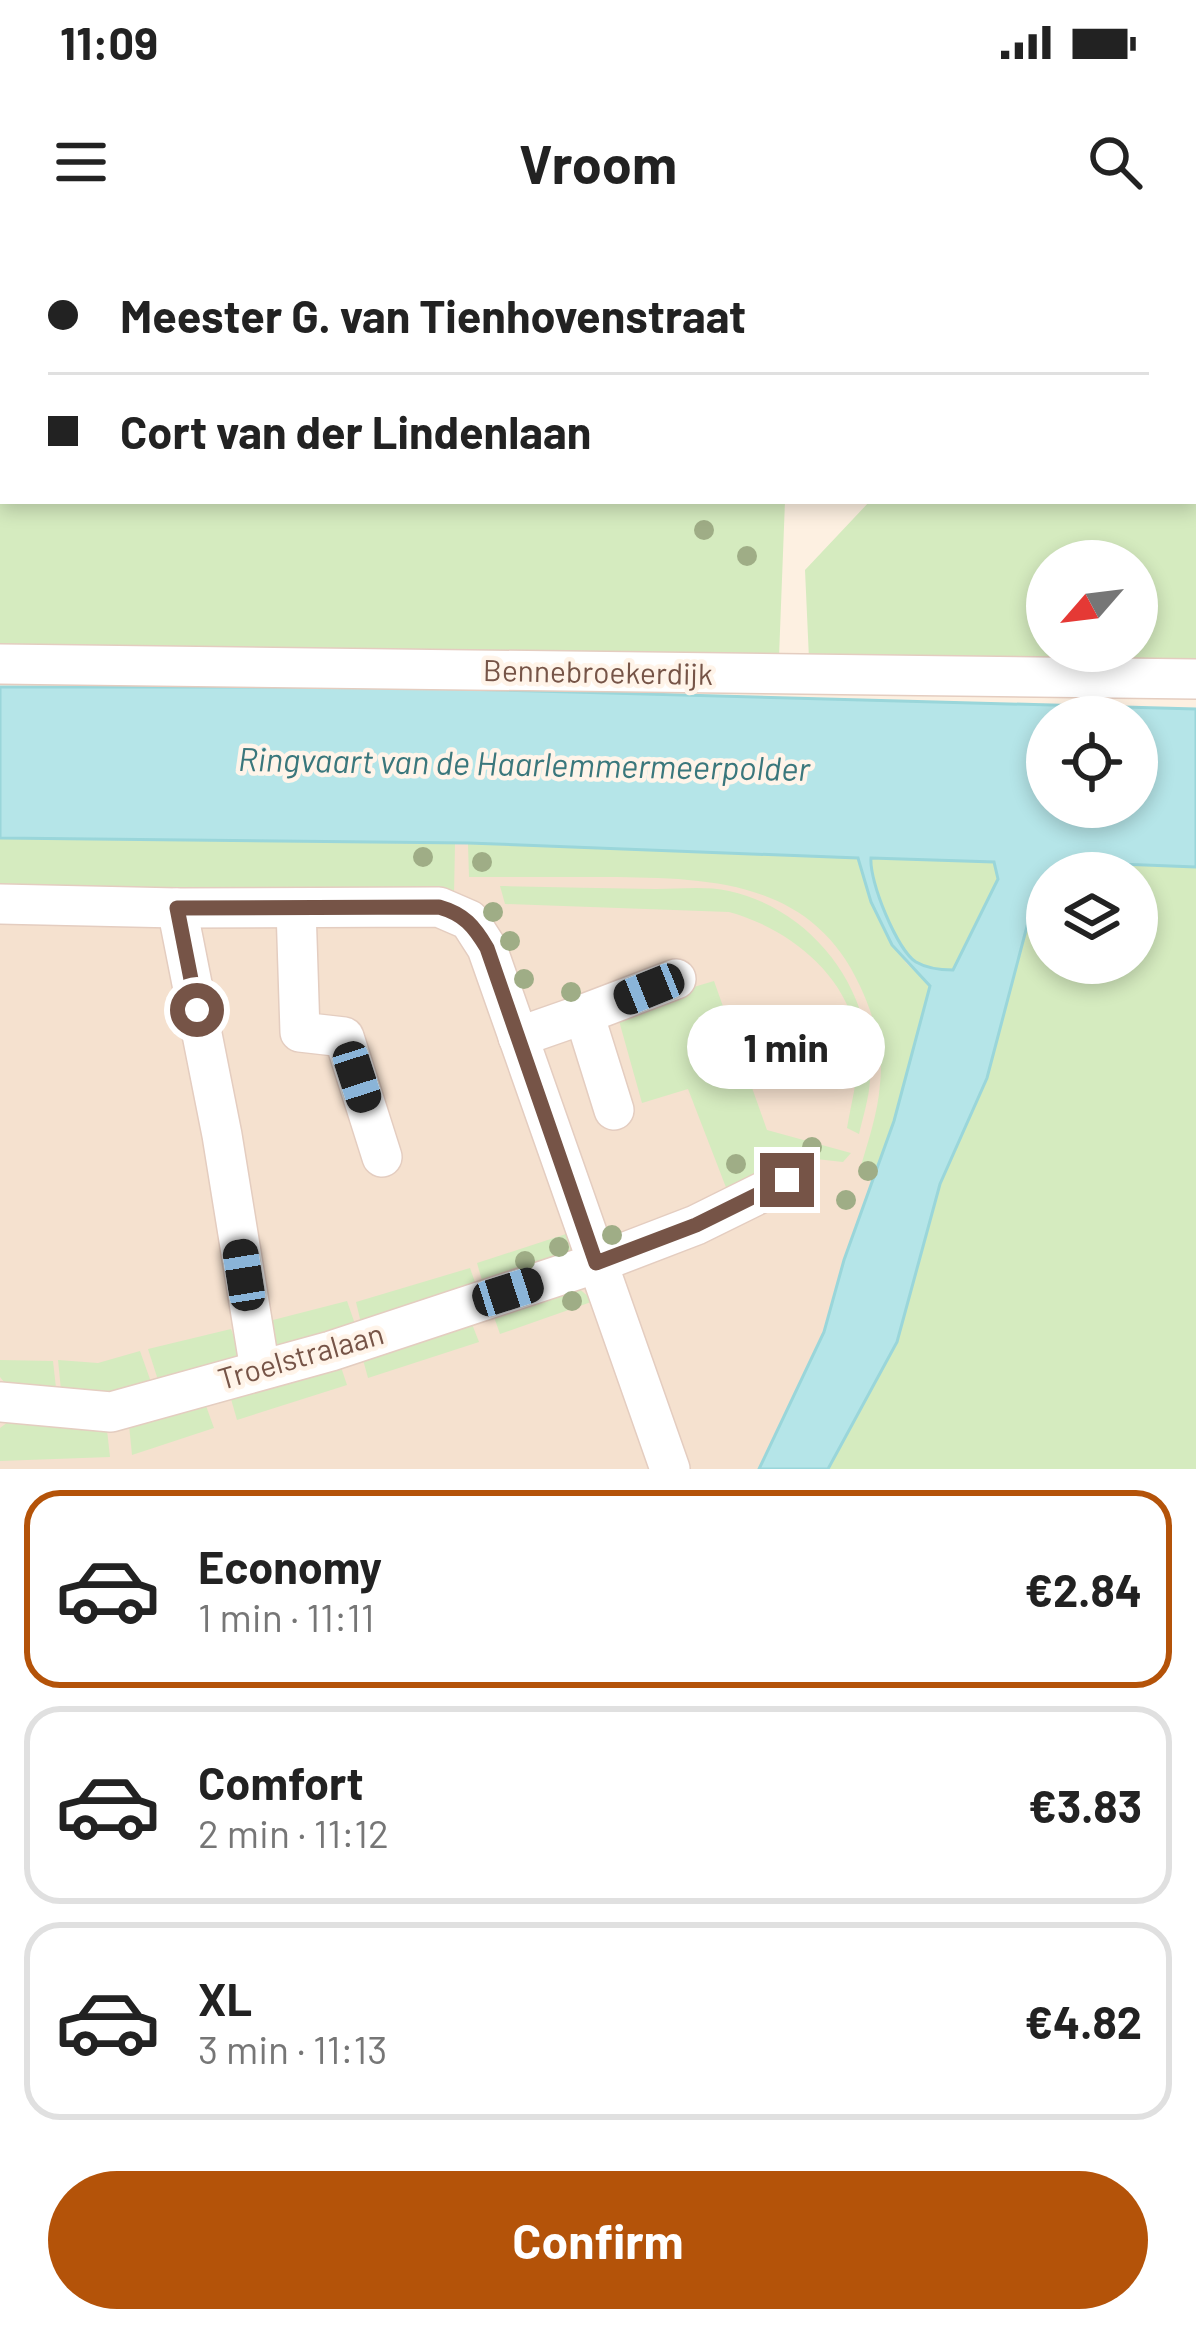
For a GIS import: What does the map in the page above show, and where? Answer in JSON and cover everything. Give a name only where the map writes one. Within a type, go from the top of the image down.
[{"type":"street","name":"Bennebroekerdijk","points":[[0,664],[1196,679]]},
{"type":"street","points":[[0,904],[439,907],[469,920],[487,948],[670,1469]]},
{"type":"street","points":[[177,908],[222,1135],[260,1370]]},
{"type":"street","points":[[296,908],[300,1033],[344,1037],[382,1157]]},
{"type":"street","points":[[518,1037],[676,979]]},
{"type":"street","points":[[584,1015],[614,1110]]},
{"type":"street","name":"Troelstralaan","points":[[0,1402],[111,1412],[331,1352],[596,1263],[696,1225],[787,1180]]},
{"type":"shaded area","points":[[0,815],[1021,833],[796,1469],[0,1469]]},
{"type":"green space","points":[[0,504],[785,504],[779,657],[0,652]]},
{"type":"green space","points":[[867,504],[1196,504],[1196,669],[1158,668],[1158,540],[1026,540],[1026,665],[809,659],[805,570]]},
{"type":"green space","points":[[0,838],[455,844],[454,895],[434,890],[0,886]]},
{"type":"green space","points":[[468,844],[858,857],[871,902],[906,963],[931,986],[873,1179],[859,1173],[879,1095],[877,1034],[860,986],[839,951],[814,924],[785,905],[719,884],[682,879],[469,877]]},
{"type":"green space","points":[[871,858],[995,861],[998,879],[953,970],[925,966],[909,955],[879,898]]},
{"type":"green space","points":[[1158,866],[1196,867],[1196,1469],[828,1469],[897,1342],[940,1184],[987,1078],[1026,933],[1026,984],[1158,984]]},
{"type":"green space","points":[[500,886],[720,889],[760,901],[788,916],[834,960],[862,1016],[870,1080],[859,1134],[847,1128],[858,1063],[855,1028],[834,982],[798,945],[729,912],[505,904]]},
{"type":"green space","points":[[714,981],[767,1130],[851,1153],[843,1162],[807,1158],[727,1190],[688,1089],[642,1103],[616,1010]]},
{"type":"green space","points":[[569,1233],[574,1248],[566,1263],[483,1284],[477,1263]]},
{"type":"green space","points":[[470,1268],[476,1285],[361,1323],[356,1302]]},
{"type":"green space","points":[[578,1288],[594,1301],[500,1334],[494,1317]]},
{"type":"green space","points":[[347,1301],[355,1324],[275,1347],[269,1321]]},
{"type":"green space","points":[[472,1324],[479,1342],[368,1378],[362,1356]]},
{"type":"green space","points":[[231,1329],[240,1353],[228,1369],[158,1380],[148,1349]]},
{"type":"green space","points":[[140,1351],[151,1382],[112,1394],[61,1390],[58,1360],[98,1363]]},
{"type":"green space","points":[[0,1360],[53,1361],[56,1388],[14,1394],[0,1377]]},
{"type":"green space","points":[[341,1367],[347,1385],[237,1420],[231,1399]]},
{"type":"green space","points":[[205,1403],[214,1428],[132,1455],[129,1425]]},
{"type":"green space","points":[[12,1419],[107,1430],[110,1457],[0,1461],[0,1428]]},
{"type":"water","name":"Ringvaart van de Haarlemmermeerpolder","points":[[0,687],[386,687],[1026,704],[1026,828],[1158,828],[1158,708],[1196,709],[1196,867],[1158,866],[1158,852],[1026,852],[1026,930],[987,1078],[940,1184],[897,1342],[828,1469],[759,1469],[824,1332],[844,1260],[894,1121],[930,986],[892,945],[871,902],[858,858],[468,843],[0,838]],"holes":[[[871,858],[994,862],[998,879],[953,970],[916,962],[886,914]]]},
{"type":"route","points":[[197,1010],[177,908],[439,907],[456,911],[469,920],[487,948],[596,1263],[696,1225],[787,1180]]}]
